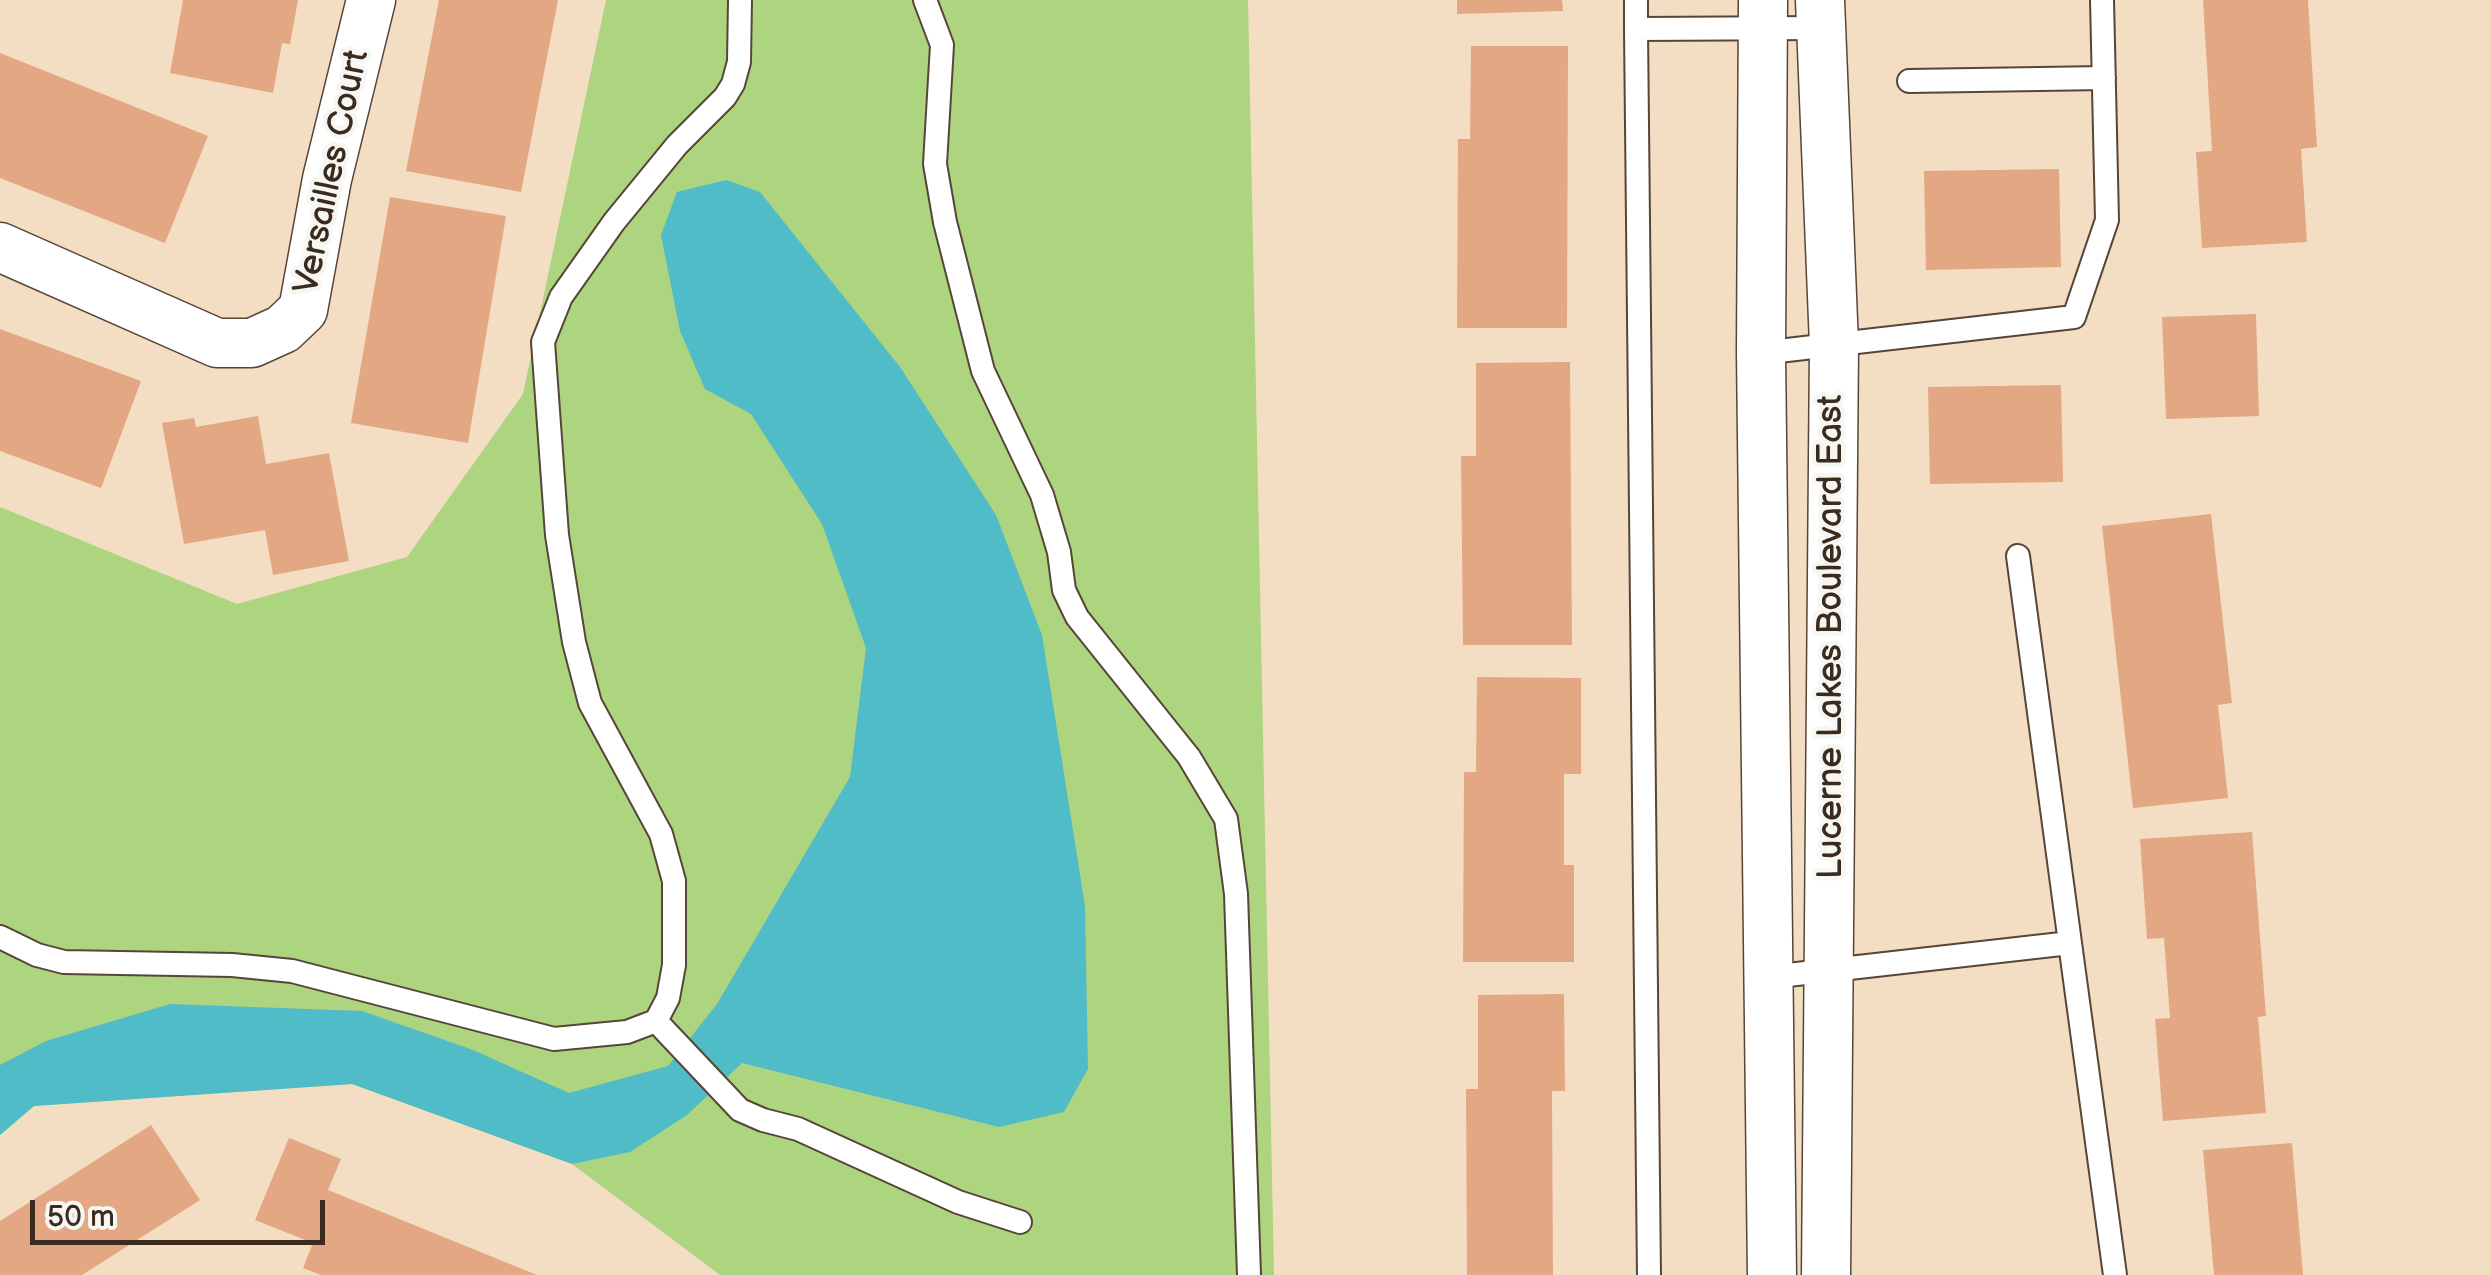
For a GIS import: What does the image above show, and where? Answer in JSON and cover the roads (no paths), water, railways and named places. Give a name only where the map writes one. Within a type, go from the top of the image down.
[{"type":"street","name":"Versailles Court","points":[[0,247],[216,343],[252,343],[283,329],[303,310],[327,179],[372,0]]},
{"type":"street","name":"Lucerne Lakes Boulevard East","points":[[1763,14],[1761,353],[1772,1275]]},
{"type":"street","name":"Lucerne Lakes Boulevard East","points":[[1821,14],[1834,344],[1826,1275]]},
{"type":"lane","points":[[0,936],[38,955],[64,962],[232,965],[292,971],[554,1039],[628,1032],[656,1021],[668,998],[674,965],[674,881],[662,834],[590,704],[574,642],[557,536],[543,342],[561,297],[614,222],[734,84],[739,62],[740,0]]},
{"type":"lane","points":[[925,0],[942,45],[935,164],[945,222],[983,371],[1042,495],[1059,552],[1064,590],[1077,618],[1189,758],[1226,819],[1236,894],[1249,1275]]},
{"type":"lane","points":[[1636,0],[1648,1275]]},
{"type":"lane","points":[[1761,353],[2074,317],[2107,220],[2102,0]]},
{"type":"lane","points":[[1636,30],[1763,14],[1821,14]]},
{"type":"lane","points":[[1909,81],[2104,78]]},
{"type":"lane","points":[[2018,556],[2116,1275]]},
{"type":"lane","points":[[1770,978],[2070,943]]},
{"type":"lane","points":[[656,1021],[740,1110],[798,1129],[958,1202],[1020,1222]]},
{"type":"water","points":[[726,180],[760,192],[900,367],[996,515],[1042,635],[1085,906],[1088,1069],[1064,1112],[999,1127],[742,1063],[687,1115],[630,1152],[572,1164],[352,1084],[34,1106],[0,1135],[0,1065],[46,1041],[170,1004],[362,1011],[473,1050],[569,1093],[668,1066],[717,1004],[850,777],[866,648],[822,524],[751,414],[705,389],[680,331],[661,235],[677,192]]}]
